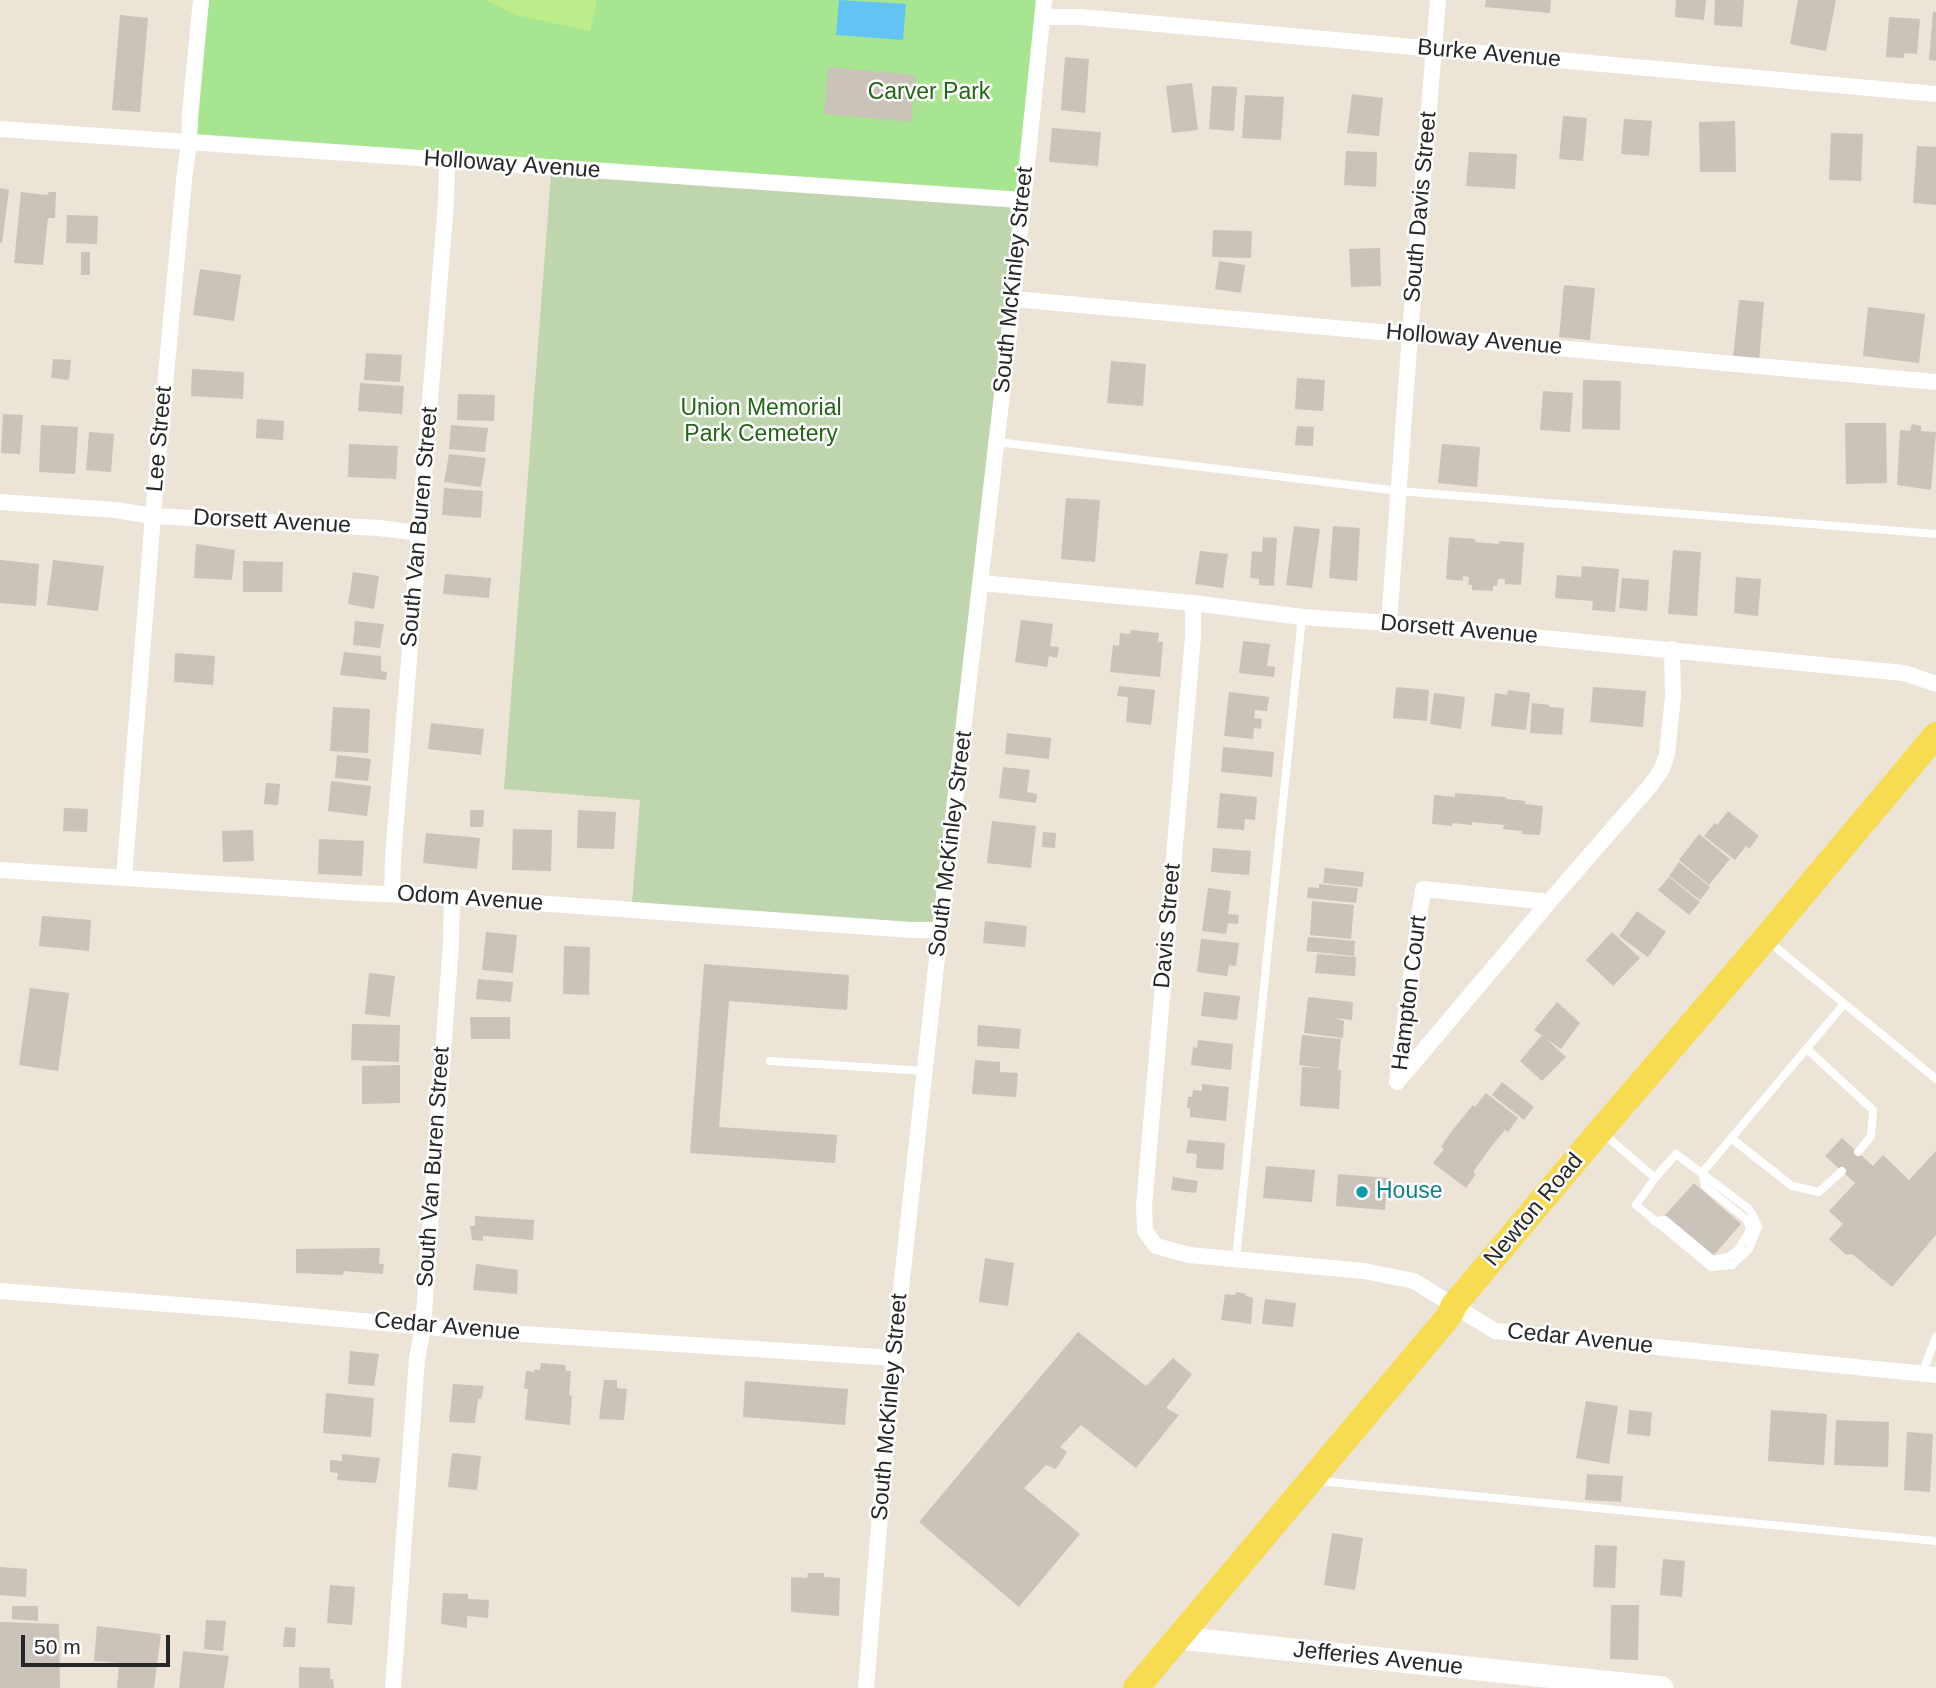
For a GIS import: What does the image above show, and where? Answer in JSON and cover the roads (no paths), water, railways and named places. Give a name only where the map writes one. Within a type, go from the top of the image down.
[{"type":"main road","name":"Newton Road","points":[[1136,1688],[1449,1316],[1454,1305],[1600,1131],[1936,735]]},
{"type":"street","name":"Lee Street","points":[[124,878],[153,516],[201,0]]},
{"type":"street","name":"South McKinley Street","points":[[866,1688],[894,1358],[1044,0]]},
{"type":"street","name":"South Davis Street","points":[[1390,623],[1410,334],[1438,0]]},
{"type":"street","name":"Burke Avenue","points":[[1042,17],[1080,16],[1936,94]]},
{"type":"street","name":"Holloway Avenue","points":[[0,129],[1023,200]]},
{"type":"street","name":"South Van Buren Street","points":[[392,894],[447,161]]},
{"type":"street","name":"Holloway Avenue","points":[[1013,299],[1936,382]]},
{"type":"street","name":"Dorsett Avenue","points":[[0,502],[115,510],[153,516],[379,528],[419,533]]},
{"type":"street","name":"Dorsett Avenue","points":[[981,583],[1193,603],[1302,617],[1672,649],[1904,673],[1936,684]]},
{"type":"street","name":"Davis Street","points":[[1156,1246],[1144,1231],[1144,1206],[1192,650],[1193,603]]},
{"type":"street","name":"Hampton Court","points":[[1549,902],[1423,889],[1397,1082],[1662,769],[1667,754],[1673,697],[1672,649]]},
{"type":"street","name":"Odom Avenue","points":[[0,870],[940,930]]},
{"type":"street","name":"South Van Buren Street","points":[[393,1688],[417,1359],[423,1326],[451,943],[452,897]]},
{"type":"street","name":"Cedar Avenue","points":[[1156,1246],[1189,1255],[1364,1272],[1414,1281],[1495,1331],[1929,1374]]},
{"type":"street","name":"Cedar Avenue","points":[[0,1291],[423,1326],[894,1358]]},
{"type":"street","name":"Jefferies Avenue","points":[[1178,1638],[1662,1688]]},
{"type":"lane","points":[[997,442],[1399,491],[1936,534]]},
{"type":"lane","points":[[1236,1259],[1302,617]]},
{"type":"lane","points":[[1765,939],[1936,1079]]},
{"type":"lane","points":[[1702,1173],[1844,1004]]},
{"type":"lane","points":[[1807,1049],[1873,1110],[1871,1136],[1858,1152]]},
{"type":"lane","points":[[770,1061],[925,1071]]},
{"type":"lane","points":[[1600,1131],[1655,1178]]},
{"type":"lane","points":[[1731,1138],[1792,1186],[1819,1192],[1842,1171]]},
{"type":"lane","points":[[1676,1154],[1702,1173],[1749,1209],[1758,1227],[1749,1249],[1732,1265],[1711,1267],[1636,1205],[1676,1154]]},
{"type":"lane","points":[[1929,1374],[1936,1337]]},
{"type":"lane","points":[[1311,1480],[1936,1541]]},
{"type":"water","points":[[839,0],[906,4],[903,40],[836,35]]},
{"type":"place","name":"House","points":[[1362,1192]]},
{"type":"park label","name":"Carver Park","points":[[929,93]]},
{"type":"park label","name":"Union Memorial Park Cemetery","points":[[761,422]]}]
